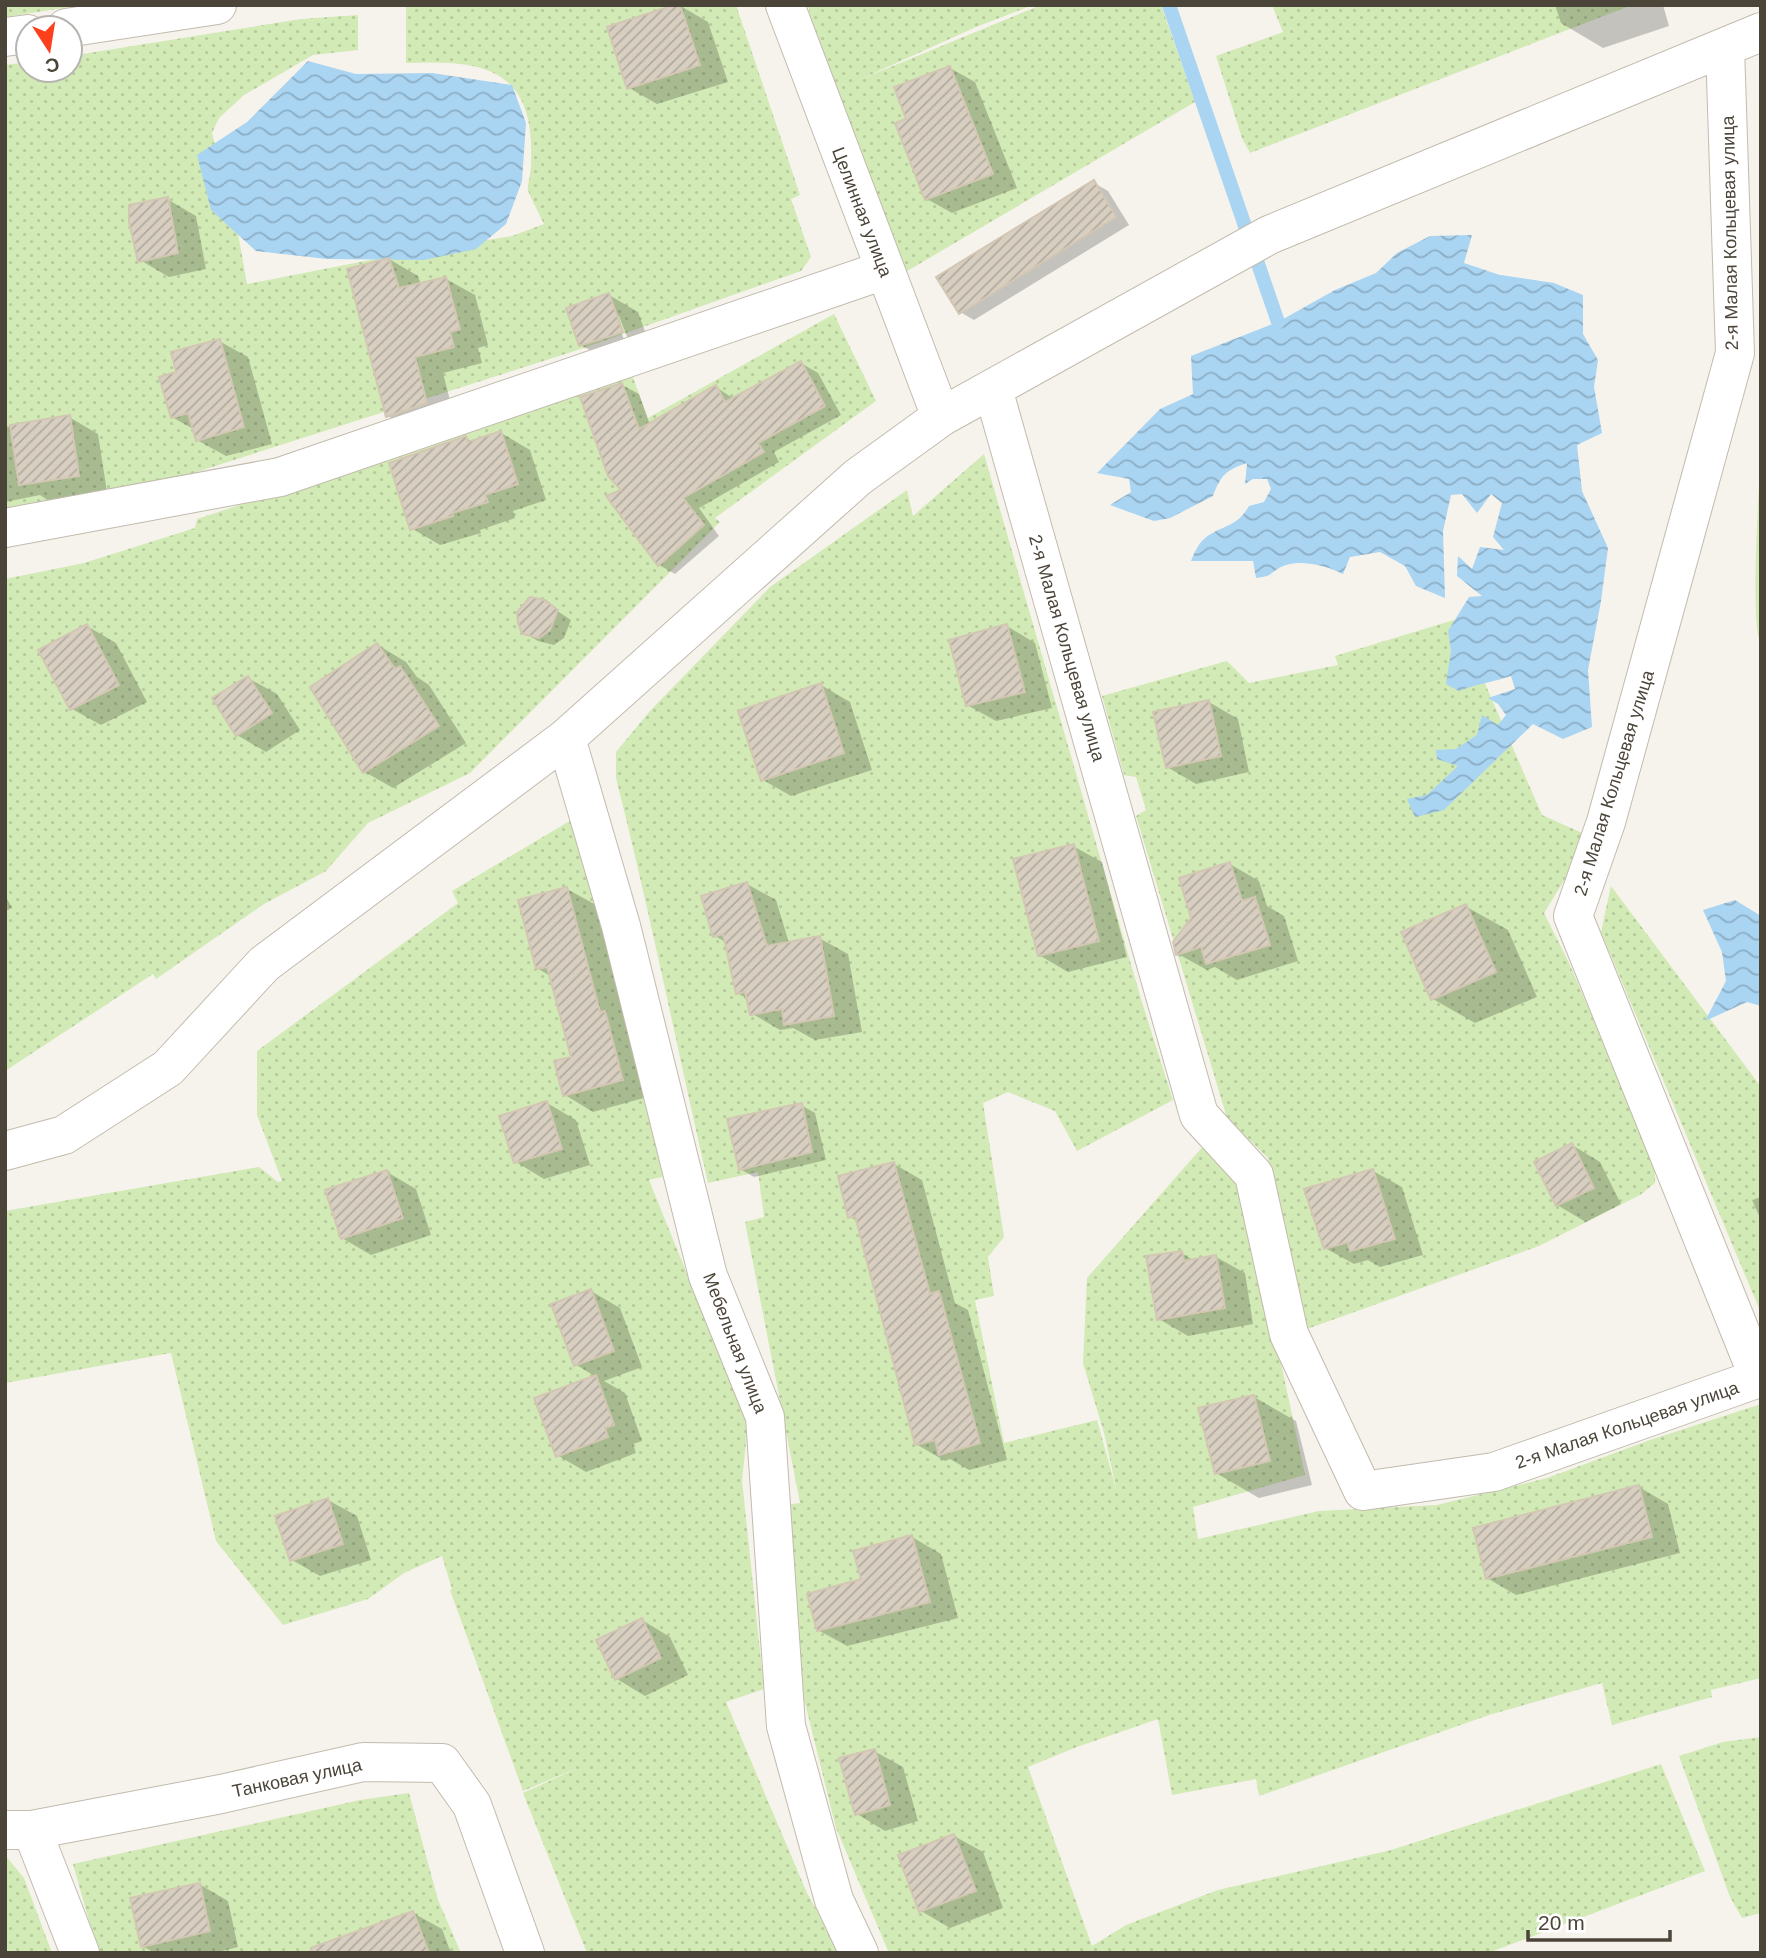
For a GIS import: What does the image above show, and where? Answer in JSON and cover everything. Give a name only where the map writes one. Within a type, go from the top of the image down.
[{"type":"street","points":[[84,25],[217,5]]},
{"type":"street","name":"Целинная улица","points":[[785,5],[942,417]]},
{"type":"street","points":[[5,1151],[64,1135],[168,1068],[264,964],[566,738],[858,477],[942,417],[1269,235],[1761,32]]},
{"type":"street","name":"2-я Малая Кольцевая улица","points":[[993,389],[1199,1115],[1254,1175],[1289,1334],[1363,1491],[1494,1472],[1759,1378],[1573,916],[1606,822],[1735,353],[1725,47]]},
{"type":"street","points":[[5,528],[279,477],[884,270]]},
{"type":"street","name":"Мебельная улица","points":[[566,738],[621,926],[708,1276],[765,1417],[786,1726],[834,1900],[859,1953]]},
{"type":"street","name":"Танковая улица","points":[[19,1830],[221,1794],[363,1762],[442,1763],[472,1805],[525,1953]]},
{"type":"street","points":[[19,1830],[80,1953]]},
{"type":"green space","points":[[5,5],[83,5],[14,14],[5,17]]},
{"type":"green space","points":[[406,5],[736,5],[800,195],[791,199],[811,257],[801,271],[581,349],[137,491],[5,516],[5,65],[14,64],[14,84],[84,84],[84,54],[301,19],[358,15],[358,50],[313,55],[244,95],[219,118],[212,133],[239,239],[247,284],[512,236],[544,224],[528,190],[531,142],[527,116],[519,96],[507,81],[473,66],[406,63]]},
{"type":"green space","points":[[808,5],[1033,5],[976,27],[859,80],[1041,5],[1161,5],[1195,102],[897,277],[826,94]]},
{"type":"green space","points":[[1272,5],[1632,5],[1250,153],[1242,138],[1216,56],[1283,32]]},
{"type":"green space","points":[[834,314],[876,401],[715,518],[720,522],[470,773],[368,823],[326,871],[264,904],[156,979],[153,974],[5,1071],[5,579],[84,563],[195,528],[197,519],[356,467],[628,364],[648,418]]},
{"type":"green space","points":[[1761,446],[1761,644],[1755,581]]},
{"type":"green space","points":[[984,454],[1141,999],[1173,1100],[1077,1151],[1055,1111],[1008,1092],[983,1103],[1004,1237],[988,1257],[994,1296],[975,1300],[1004,1443],[1097,1420],[1117,1492],[1104,1433],[1083,1363],[1087,1278],[1205,1144],[1244,1191],[1305,1475],[1193,1507],[1198,1539],[1319,1511],[1437,1505],[1547,1478],[1650,1440],[1761,1404],[1761,1678],[1711,1690],[1712,1697],[1612,1725],[1602,1683],[1489,1715],[1259,1796],[1256,1779],[1172,1795],[1158,1719],[1077,1747],[1028,1767],[1092,1946],[1126,1925],[1218,1890],[1391,1850],[1661,1764],[1705,1871],[1488,1953],[889,1953],[836,1828],[797,1671],[774,1506],[800,1503],[745,1222],[764,1217],[758,1172],[708,1183],[616,778],[616,752],[650,711],[770,587],[907,490],[913,516]]},
{"type":"green space","points":[[1457,619],[1542,815],[1591,837],[1544,913],[1569,963],[1655,1162],[1655,1183],[1640,1195],[1539,1246],[1307,1329],[1268,1158],[1227,1118],[1136,816],[1146,810],[1136,777],[1124,775],[1102,696],[1227,661],[1249,683],[1338,665],[1335,656]]},
{"type":"green space","points":[[578,816],[666,1176],[649,1180],[748,1424],[742,1480],[764,1689],[726,1702],[807,1893],[841,1953],[587,1953],[523,1793],[580,1767],[523,1791],[450,1590],[452,1589],[442,1556],[404,1573],[368,1599],[283,1625],[216,1541],[171,1353],[5,1383],[5,1211],[259,1167],[278,1182],[282,1181],[257,1115],[257,1051],[458,903],[452,891]]},
{"type":"green space","points":[[1611,886],[1761,1087],[1761,1313],[1601,932]]},
{"type":"green space","points":[[1761,1737],[1761,1913],[1742,1918],[1730,1897],[1679,1756],[1723,1742]]},
{"type":"green space","points":[[409,1793],[438,1900],[461,1953],[98,1953],[73,1864],[360,1800]]},
{"type":"green space","points":[[5,1855],[24,1878],[52,1953],[5,1953]]},
{"type":"water","points":[[308,61],[356,74],[432,73],[512,85],[526,123],[522,181],[506,224],[476,249],[424,260],[327,259],[256,251],[211,210],[197,155],[247,122]]},
{"type":"water","points":[[1472,235],[1464,263],[1500,275],[1554,283],[1583,295],[1583,334],[1598,360],[1594,387],[1602,433],[1577,445],[1582,491],[1608,548],[1588,670],[1592,727],[1563,739],[1533,724],[1444,810],[1415,817],[1407,799],[1427,795],[1458,766],[1437,759],[1436,750],[1456,749],[1477,735],[1482,715],[1498,725],[1506,715],[1498,704],[1488,698],[1515,689],[1511,676],[1459,691],[1446,684],[1451,651],[1448,631],[1469,597],[1482,596],[1457,576],[1458,556],[1472,569],[1480,547],[1504,550],[1493,537],[1502,503],[1491,494],[1477,513],[1462,494],[1451,495],[1443,531],[1445,598],[1416,586],[1405,566],[1380,552],[1350,557],[1343,574],[1321,566],[1296,563],[1256,578],[1253,561],[1191,561],[1197,547],[1209,535],[1239,519],[1249,506],[1264,502],[1271,489],[1267,479],[1253,479],[1245,484],[1247,463],[1225,474],[1213,496],[1170,518],[1154,521],[1110,505],[1131,492],[1129,479],[1097,473],[1160,409],[1193,394],[1191,356],[1278,322],[1335,290],[1376,273],[1397,253],[1430,236]]},
{"type":"water","points":[[1735,900],[1761,916],[1761,1006],[1747,1002],[1705,1021],[1726,981],[1722,952],[1703,910]]},
{"type":"building","points":[[680,5],[700,65],[627,89],[607,27]]},
{"type":"building","points":[[950,66],[993,174],[925,200],[895,123],[906,119],[894,87]]},
{"type":"building","points":[[1094,180],[1116,217],[959,314],[936,277]]},
{"type":"building","points":[[168,197],[178,253],[138,262],[129,222],[129,205]]},
{"type":"building","points":[[389,258],[399,288],[446,277],[460,329],[450,332],[454,347],[415,357],[427,403],[386,417],[347,269]]},
{"type":"building","points":[[609,293],[623,332],[579,346],[566,308]]},
{"type":"building","points":[[220,339],[244,427],[196,441],[188,413],[171,418],[159,377],[176,372],[171,352]]},
{"type":"building","points":[[801,361],[825,406],[758,443],[764,452],[683,498],[704,525],[658,566],[606,496],[621,490],[608,476],[580,397],[622,383],[639,429],[716,385],[725,402]]},
{"type":"building","points":[[70,415],[79,476],[19,485],[10,425]]},
{"type":"building","points":[[501,431],[518,484],[485,495],[488,502],[410,530],[389,463],[466,436],[468,442]]},
{"type":"building","points":[[530,597],[545,600],[558,610],[550,630],[539,638],[522,634],[518,623],[517,612]]},
{"type":"building","points":[[87,624],[119,685],[70,710],[38,650]]},
{"type":"building","points":[[1007,624],[1025,692],[966,706],[949,640]]},
{"type":"building","points":[[377,643],[395,669],[400,666],[439,726],[363,773],[310,687]]},
{"type":"building","points":[[248,676],[272,713],[236,736],[212,698]]},
{"type":"building","points":[[821,683],[844,753],[761,781],[738,711]]},
{"type":"building","points":[[1209,700],[1221,756],[1166,768],[1153,712]]},
{"type":"building","points":[[1074,844],[1099,941],[1038,956],[1013,859]]},
{"type":"building","points":[[1230,862],[1242,901],[1255,897],[1270,945],[1206,964],[1201,947],[1176,955],[1173,942],[1191,918],[1179,878]]},
{"type":"building","points":[[747,882],[767,946],[820,936],[834,1016],[784,1025],[782,1009],[750,1015],[745,992],[736,994],[723,934],[713,937],[701,896]]},
{"type":"building","points":[[567,887],[600,1012],[605,1011],[623,1080],[563,1096],[554,1061],[571,1057],[547,967],[536,969],[518,900]]},
{"type":"building","points":[[1466,904],[1496,972],[1431,1000],[1401,932]]},
{"type":"building","points":[[547,1101],[562,1149],[514,1163],[499,1116]]},
{"type":"building","points":[[802,1103],[812,1152],[739,1170],[727,1119]]},
{"type":"building","points":[[1572,1143],[1594,1188],[1556,1206],[1534,1162]]},
{"type":"building","points":[[894,1162],[930,1294],[939,1291],[980,1443],[939,1455],[935,1440],[915,1445],[855,1216],[848,1218],[838,1176]]},
{"type":"building","points":[[1373,1169],[1395,1239],[1350,1251],[1348,1242],[1324,1249],[1304,1189]]},
{"type":"building","points":[[387,1170],[403,1218],[341,1239],[325,1190]]},
{"type":"building","points":[[1182,1251],[1184,1261],[1216,1255],[1225,1308],[1157,1320],[1146,1256]]},
{"type":"building","points":[[591,1289],[614,1351],[574,1366],[551,1304]]},
{"type":"building","points":[[596,1375],[614,1425],[605,1428],[608,1437],[556,1457],[534,1398]]},
{"type":"building","points":[[1254,1395],[1270,1461],[1215,1474],[1198,1408]]},
{"type":"building","points":[[1639,1485],[1652,1537],[1486,1579],[1473,1528]]},
{"type":"building","points":[[328,1498],[343,1544],[290,1561],[275,1516]]},
{"type":"building","points":[[912,1535],[930,1602],[817,1631],[807,1594],[861,1579],[853,1551]]},
{"type":"building","points":[[642,1618],[661,1658],[615,1680],[596,1640]]},
{"type":"building","points":[[875,1749],[890,1805],[855,1815],[839,1758]]},
{"type":"building","points":[[954,1834],[976,1891],[919,1912],[898,1855]]},
{"type":"building","points":[[200,1883],[210,1931],[141,1947],[130,1898]]},
{"type":"building","points":[[413,1911],[429,1953],[312,1953],[311,1948]]},
{"type":"waterway","points":[[1169,5],[1278,322]]}]
